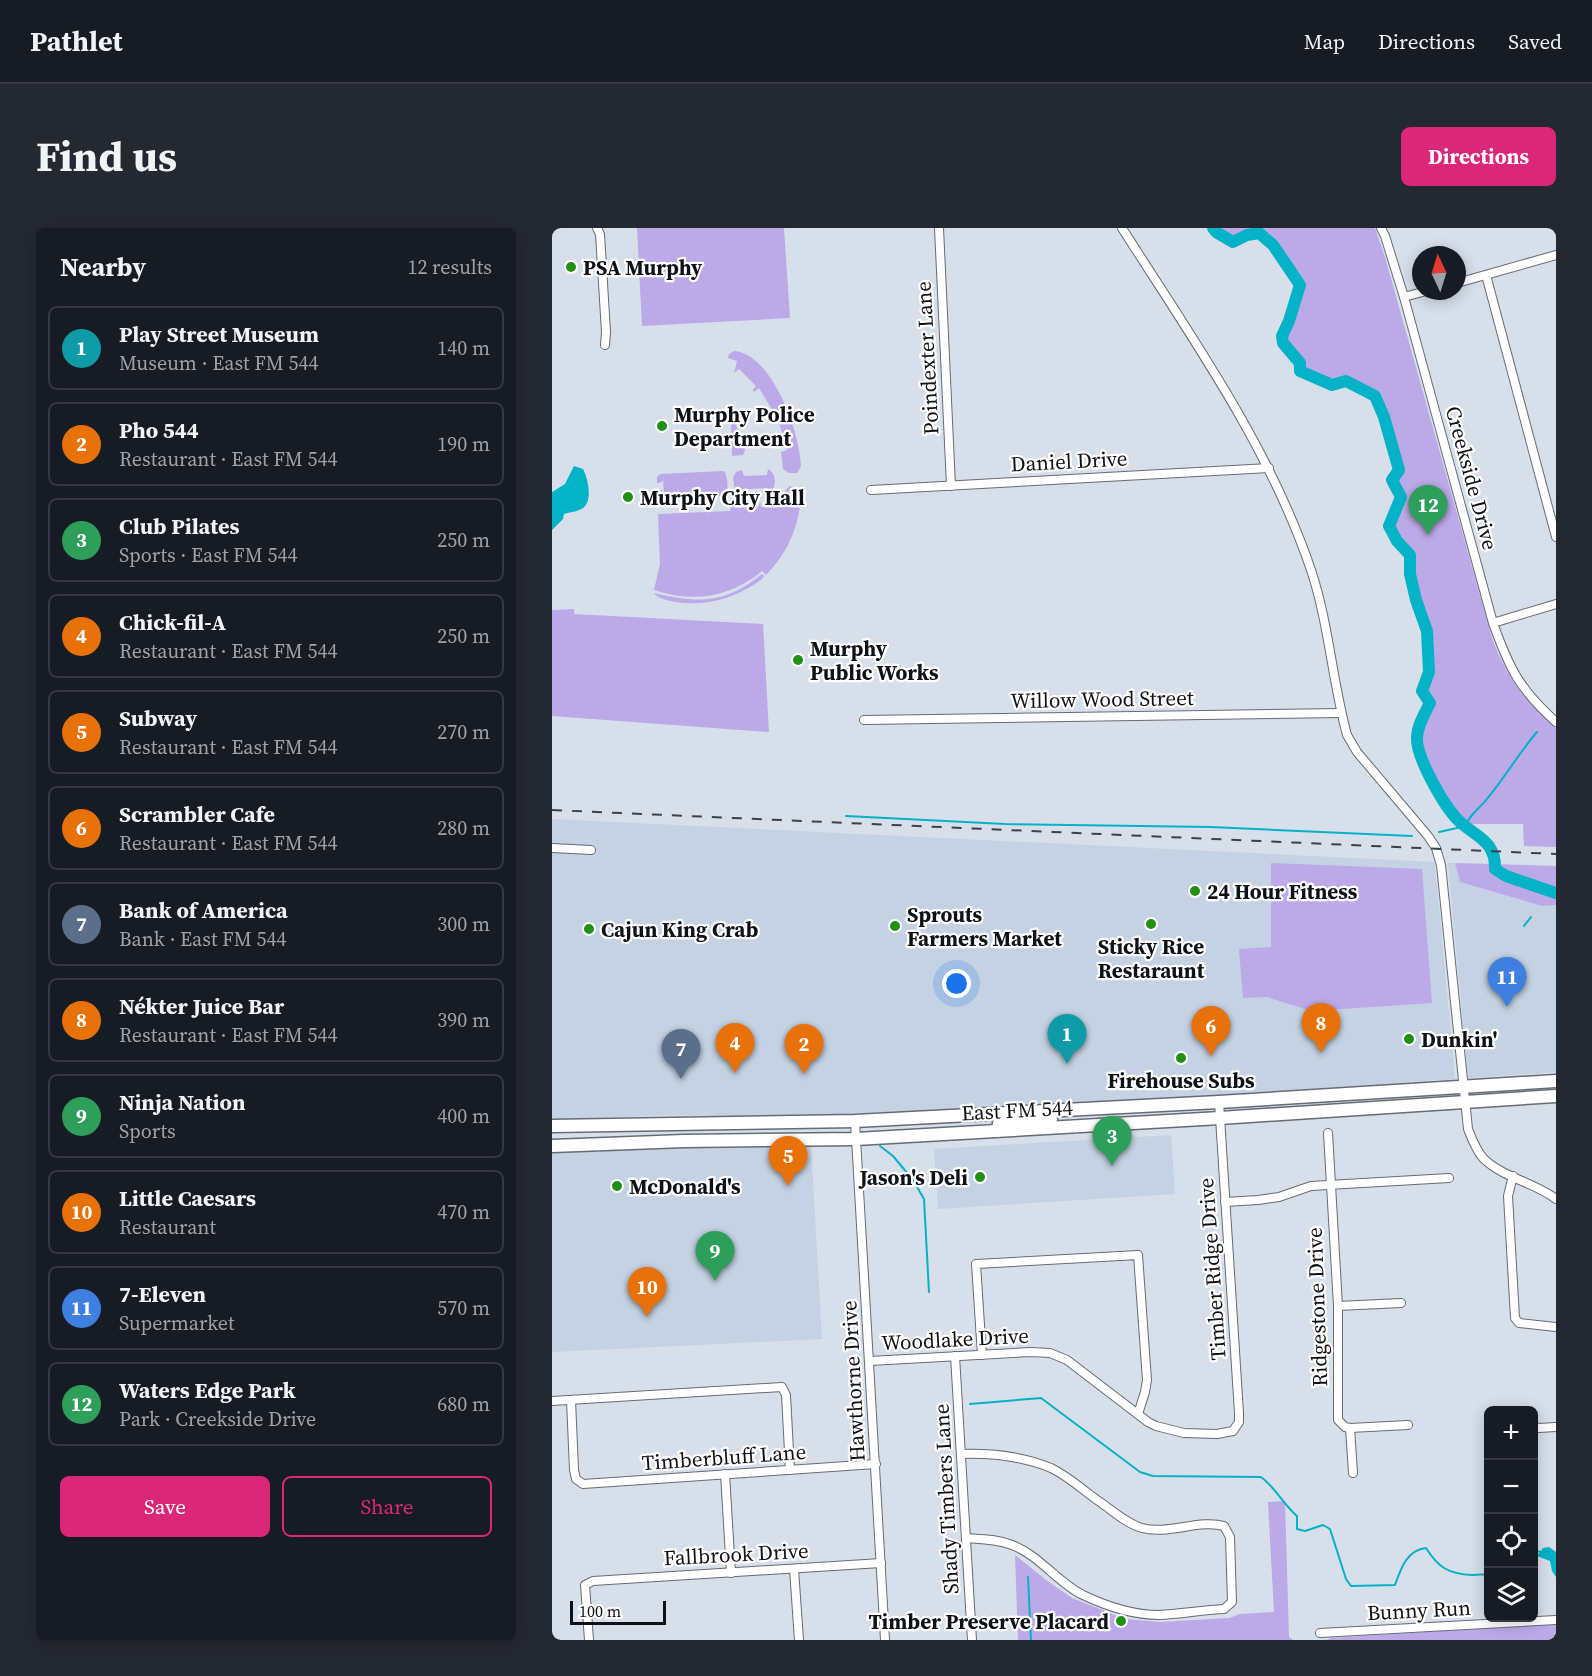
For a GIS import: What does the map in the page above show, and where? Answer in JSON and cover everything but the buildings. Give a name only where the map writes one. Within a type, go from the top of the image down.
[{"type":"main road","name":"East FM 544","points":[[552,1126],[855,1120],[1219,1102],[1556,1081]]},
{"type":"main road","name":"East FM 544","points":[[552,1146],[647,1142],[856,1139],[1556,1096]]},
{"type":"main road","points":[[998,1131],[999,1123],[1069,1117],[1087,1109]]},
{"type":"main road","points":[[647,1142],[648,1124]]},
{"type":"street","points":[[597,228],[600,234],[603,272],[605,345]]},
{"type":"street","name":"Poindexter Lane","points":[[939,228],[951,486]]},
{"type":"street","points":[[1122,228],[1249,430],[1269,468],[1301,541],[1318,592],[1347,735],[1357,752],[1428,836],[1438,856],[1441,865],[1467,1129],[1479,1152],[1492,1165],[1545,1191],[1556,1199]]},
{"type":"street","name":"Creekside Drive","points":[[1381,228],[1404,297],[1502,651],[1516,677],[1533,701],[1556,723]]},
{"type":"street","points":[[1466,281],[1556,255]]},
{"type":"street","points":[[1486,275],[1556,537]]},
{"type":"street","points":[[1404,297],[1412,295]]},
{"type":"street","name":"Daniel Drive","points":[[871,490],[1269,468]]},
{"type":"street","points":[[1493,623],[1556,604]]},
{"type":"street","name":"Willow Wood Street","points":[[864,720],[1341,713]]},
{"type":"street","points":[[552,848],[591,850]]},
{"type":"street","name":"Timber Ridge Drive","points":[[1219,1102],[1239,1413],[1239,1422],[1233,1431]]},
{"type":"street","name":"Hawthorne Drive","points":[[855,1120],[885,1640]]},
{"type":"street","name":"Ridgestone Drive","points":[[1328,1133],[1338,1306],[1337,1410],[1340,1423],[1350,1428],[1353,1473]]},
{"type":"street","points":[[1513,1176],[1509,1188],[1509,1207],[1515,1318],[1519,1323],[1556,1327]]},
{"type":"street","points":[[1225,1203],[1279,1197],[1311,1186],[1449,1178]]},
{"type":"street","points":[[982,1355],[976,1264],[1138,1255],[1147,1380],[1138,1414]]},
{"type":"street","points":[[1338,1306],[1401,1303]]},
{"type":"street","name":"Woodlake Drive","points":[[870,1361],[1031,1352],[1050,1353],[1067,1360],[1088,1374],[1156,1426],[1184,1433],[1217,1434],[1233,1431]]},
{"type":"street","name":"Shady Timbers Lane","points":[[956,1356],[972,1640]]},
{"type":"street","points":[[552,1401],[782,1387],[786,1395],[790,1470]]},
{"type":"street","name":"Timberbluff Lane","points":[[571,1400],[574,1470],[576,1479],[583,1484],[876,1464]]},
{"type":"street","points":[[1350,1428],[1408,1425]]},
{"type":"street","points":[[1538,1428],[1556,1427]]},
{"type":"street","points":[[961,1454],[994,1453],[1013,1456],[1050,1468],[1143,1529],[1214,1524],[1224,1526],[1230,1538],[1232,1598],[1230,1606],[1224,1609],[1160,1615],[1127,1610],[1095,1601],[1081,1594],[1010,1544],[990,1539],[966,1538]]},
{"type":"street","points":[[725,1474],[730,1573]]},
{"type":"street","name":"Fallbrook Drive","points":[[589,1640],[585,1585],[593,1581],[881,1563]]},
{"type":"street","points":[[794,1569],[799,1640]]},
{"type":"street","name":"Bunny Run","points":[[1320,1633],[1556,1620]]},
{"type":"shaded area","points":[[637,228],[784,228],[790,318],[642,326]]},
{"type":"shaded area","points":[[1213,228],[1375,228],[1492,638],[1503,664],[1518,688],[1535,709],[1556,728],[1556,847],[1524,846],[1523,824],[1463,824],[1457,819],[1430,778],[1419,751],[1417,738],[1430,703],[1422,691],[1429,672],[1427,630],[1416,600],[1410,574],[1409,555],[1397,541],[1389,526],[1401,497],[1392,480],[1399,470],[1384,417],[1375,396],[1347,382],[1332,385],[1300,371],[1300,363],[1283,343],[1282,336],[1300,285],[1273,245],[1259,233],[1247,235],[1233,242]]},
{"type":"shaded area","points":[[734,351],[748,355],[761,366],[782,398],[796,435],[801,466],[797,473],[789,473],[783,469],[781,452],[787,450],[778,419],[772,420],[776,416],[759,388],[754,392],[756,386],[739,369],[734,373],[737,361],[728,358],[729,354]]},
{"type":"shaded area","points":[[733,417],[745,450],[743,455],[732,456],[731,422]]},
{"type":"shaded area","points":[[768,469],[773,473],[775,479],[771,492],[768,493],[767,488],[744,489],[743,495],[735,491],[733,478],[736,472],[742,470],[744,476],[767,475]]},
{"type":"shaded area","points":[[724,471],[728,484],[725,496],[661,499],[658,497],[657,490],[662,490],[664,494],[663,479],[662,482],[657,483],[657,477],[660,474]]},
{"type":"shaded area","points":[[790,486],[797,488],[801,494],[798,516],[786,548],[766,575],[762,571],[737,587],[697,597],[654,590],[660,564],[658,514],[730,511],[732,503],[735,508],[758,507],[760,502],[761,507],[784,506],[784,492]]},
{"type":"shaded area","points":[[762,574],[764,576],[762,579],[752,586],[732,596],[710,602],[675,602],[660,598],[654,593],[684,599],[710,599],[735,591]]},
{"type":"shaded area","points":[[574,609],[574,614],[763,624],[769,732],[552,716],[552,610]]},
{"type":"shaded area","points":[[552,819],[1435,862],[1455,1079],[1218,1095],[785,1117],[664,1115],[552,1120]]},
{"type":"shaded area","points":[[1271,863],[1422,869],[1432,1003],[1311,1011],[1267,997],[1243,998],[1239,949],[1271,947]]},
{"type":"shaded area","points":[[1448,863],[1455,863],[1460,882],[1542,906],[1556,905],[1556,1072],[1468,1078]]},
{"type":"shaded area","points":[[1455,863],[1556,866],[1556,905],[1542,906],[1460,882]]},
{"type":"shaded area","points":[[1171,1135],[1175,1194],[938,1209],[934,1149]]},
{"type":"shaded area","points":[[811,1146],[822,1339],[552,1352],[552,1152],[602,1152],[606,1148]]},
{"type":"shaded area","points":[[1285,1501],[1289,1637],[1293,1640],[1018,1640],[1015,1555],[1072,1598],[1125,1619],[1160,1622],[1229,1618],[1240,1614],[1274,1612],[1268,1502]]},
{"type":"shaded area","points":[[1556,1624],[1556,1640],[1327,1640],[1330,1638]]},
{"type":"water","points":[[574,466],[583,469],[585,473],[589,489],[588,500],[583,508],[564,514],[563,519],[552,530],[552,492],[565,484]]},
{"type":"water","points":[[1549,1547],[1556,1552],[1556,1577],[1550,1561],[1538,1556],[1543,1548]]},
{"type":"waterway","points":[[1213,228],[1233,242],[1247,235],[1259,233],[1273,245],[1300,285],[1282,336],[1283,343],[1300,363],[1300,371],[1332,385],[1346,381],[1375,396],[1384,417],[1399,470],[1392,480],[1401,497],[1389,526],[1397,541],[1410,555],[1410,574],[1427,631],[1429,672],[1422,691],[1430,703],[1417,733],[1421,757],[1432,781],[1452,813],[1488,845],[1492,852],[1495,869],[1506,876],[1556,893]]},
{"type":"waterway","points":[[1439,832],[1466,826],[1471,816],[1493,792],[1537,732]]},
{"type":"waterway","points":[[846,816],[1005,824],[1211,827],[1412,836]]},
{"type":"waterway","points":[[1524,926],[1531,917]]},
{"type":"waterway","points":[[880,1146],[893,1156],[913,1180],[924,1199],[929,1292]]},
{"type":"waterway","points":[[970,1404],[1041,1398],[1140,1472],[1153,1476],[1261,1477],[1297,1516],[1297,1529],[1305,1531],[1323,1525],[1330,1529],[1346,1579],[1351,1586],[1395,1585],[1402,1566],[1409,1556],[1419,1549],[1426,1548],[1440,1565],[1450,1571],[1484,1575]]},
{"type":"waterway","points":[[1028,1577],[1031,1640]]},
{"type":"railway","points":[[552,810],[1556,854]]},
{"type":"place","name":"PSA Murphy","points":[[571,267]]},
{"type":"place","name":"Murphy Police Department","points":[[662,426]]},
{"type":"place","name":"Murphy City Hall","points":[[628,497]]},
{"type":"place","name":"Waters Edge Park","points":[[1428,535]]},
{"type":"place","name":"Murphy Public Works","points":[[798,660]]},
{"type":"place","name":"24 Hour Fitness","points":[[1195,891]]},
{"type":"place","name":"Sticky Rice Restaraunt","points":[[1151,924]]},
{"type":"place","name":"Sprouts Farmers Market","points":[[895,926]]},
{"type":"place","name":"Cajun King Crab","points":[[589,929]]},
{"type":"place","name":"7-Eleven","points":[[1507,1007]]},
{"type":"place","name":"Dunkin'","points":[[1409,1039]]},
{"type":"place","name":"Nékter Juice Bar","points":[[1321,1053]]},
{"type":"place","name":"Scrambler Cafe","points":[[1211,1056]]},
{"type":"place","name":"Firehouse Subs","points":[[1181,1058]]},
{"type":"place","name":"Play Street Museum","points":[[1067,1064]]},
{"type":"place","name":"Chick-fil-A","points":[[735,1073]]},
{"type":"place","name":"Pho 544","points":[[804,1074]]},
{"type":"place","name":"Bank of America","points":[[681,1079]]},
{"type":"place","name":"Club Pilates","points":[[1112,1166]]},
{"type":"place","name":"Jason's Deli","points":[[980,1177]]},
{"type":"place","name":"McDonald's","points":[[617,1186]]},
{"type":"place","name":"Subway","points":[[788,1186]]},
{"type":"place","name":"Ninja Nation","points":[[715,1281]]},
{"type":"place","name":"Little Caesars","points":[[647,1317]]},
{"type":"place","name":"Timber Preserve Placard","points":[[1121,1621]]}]
